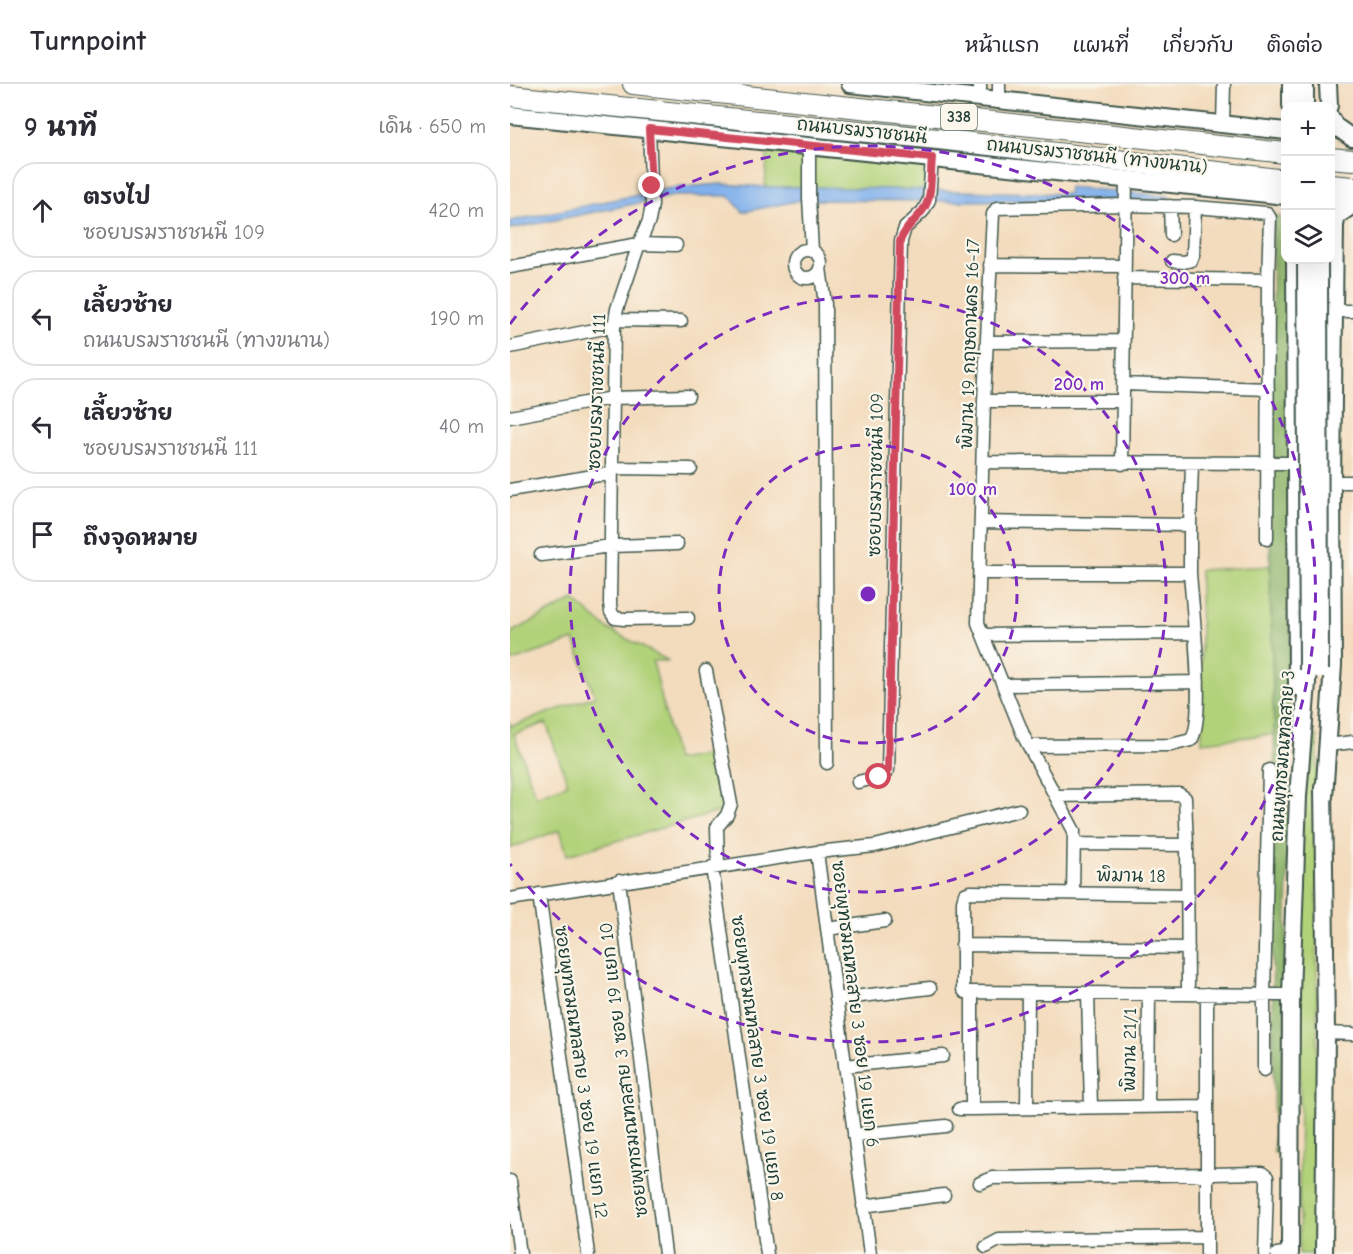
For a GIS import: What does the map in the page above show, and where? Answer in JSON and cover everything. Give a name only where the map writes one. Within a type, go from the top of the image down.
[{"type":"highway","name":"ถนนบรมราชชนนี","points":[[633,84],[1281,152]]},
{"type":"highway","name":"ถนนบรมราชชนนี","points":[[510,96],[938,139],[1281,193]]},
{"type":"highway","points":[[1335,158],[1353,160]]},
{"type":"highway","points":[[1335,186],[1353,188]]},
{"type":"main road","name":"338","points":[[850,84],[999,92],[1281,131]]},
{"type":"main road","points":[[1291,84],[1291,102]]},
{"type":"main road","points":[[1305,84],[1305,102]]},
{"type":"main road","points":[[1318,84],[1318,102]]},
{"type":"main road","points":[[1328,84],[1329,102]]},
{"type":"main road","name":"ถนนบรมราชชนนี (ทางขนาน)","points":[[510,115],[932,158],[1126,184],[1281,193]]},
{"type":"main road","points":[[1262,129],[1281,121]]},
{"type":"main road","points":[[1335,126],[1353,138]]},
{"type":"main road","points":[[1335,136],[1353,138]]},
{"type":"main road","points":[[1335,202],[1353,204]]},
{"type":"main road","points":[[1324,797],[1334,665],[1332,482],[1335,225],[1337,216],[1353,204]]},
{"type":"main road","points":[[1298,796],[1295,267],[1306,263],[1322,264],[1330,271],[1334,284]]},
{"type":"main road","name":"ถนนพุทธมณฑลสาย 3","points":[[1306,264],[1314,670],[1324,797],[1326,1033],[1324,1254]]},
{"type":"main road","name":"ถนนพุทธมณฑลสาย 3","points":[[1286,1253],[1298,796],[1314,670],[1319,264]]},
{"type":"street","points":[[1223,124],[1224,84]]},
{"type":"street","name":"ซอยบรมราชชนนี 111","points":[[649,129],[652,205],[649,221],[639,244],[614,323],[610,603],[611,612],[615,618],[688,618]]},
{"type":"street","points":[[809,145],[812,250]]},
{"type":"street","name":"ซอยบรมราชชนนี 109","points":[[858,782],[879,777],[888,770],[900,241],[905,228],[923,211],[929,194],[932,158]]},
{"type":"street","points":[[1122,464],[1126,184]]},
{"type":"street","points":[[1125,204],[1268,213],[1270,218],[1267,539]]},
{"type":"street","name":"พิมาน 19 กฤษดานคร 16-17","points":[[1073,893],[1074,831],[1029,746],[978,623],[984,401],[993,214],[997,208],[1125,204]]},
{"type":"street","points":[[1170,206],[1171,235]]},
{"type":"street","points":[[1172,261],[1184,262],[1191,260],[1193,256],[1195,207]]},
{"type":"street","points":[[510,267],[639,244],[676,245]]},
{"type":"street","points":[[820,268],[817,274],[806,278],[795,272],[793,266],[796,255],[806,249],[812,250],[820,258],[825,304],[827,763]]},
{"type":"street","points":[[990,265],[1268,280]]},
{"type":"street","points":[[1334,311],[1353,311]]},
{"type":"street","points":[[510,347],[614,323],[681,321]]},
{"type":"street","points":[[987,342],[1123,341]]},
{"type":"street","points":[[1123,384],[1268,389]]},
{"type":"street","points":[[510,417],[612,398],[688,396]]},
{"type":"street","points":[[984,401],[1122,401]]},
{"type":"street","points":[[984,462],[1296,463]]},
{"type":"street","points":[[1029,746],[1171,745],[1191,740],[1197,727],[1198,682],[1190,573],[1192,464]]},
{"type":"street","points":[[510,490],[611,475],[692,469]]},
{"type":"street","points":[[1332,482],[1353,482]]},
{"type":"street","points":[[981,522],[1190,525]]},
{"type":"street","points":[[541,555],[611,546],[677,544]]},
{"type":"street","points":[[980,573],[1190,573]]},
{"type":"street","points":[[984,635],[1194,633]]},
{"type":"street","name":"ซอยพุทธมณฑลสาย 3 ซอย 19 แยก 8","points":[[706,671],[730,804],[727,815],[717,827],[715,867],[767,1254]]},
{"type":"street","points":[[1003,685],[1198,682]]},
{"type":"street","points":[[1328,745],[1353,742]]},
{"type":"street","points":[[1264,1070],[1269,770]]},
{"type":"street","points":[[1056,796],[1179,794],[1185,798],[1188,993]]},
{"type":"street","points":[[817,852],[875,846],[1019,810]]},
{"type":"street","points":[[1074,844],[1187,845]]},
{"type":"street","name":"ซอยพุทธมณฑลสาย 3 ซอย 19 แยก 6","points":[[510,898],[817,852],[870,1254]]},
{"type":"street","name":"ซอยพุทธมณฑลสาย 3 ซอย 19 แยก 10","points":[[619,881],[665,1254]]},
{"type":"street","name":"พิมาน 18","points":[[962,945],[965,894],[970,892],[1188,896]]},
{"type":"street","name":"ซอยพุทธมณฑลสาย 3 ซอย 19 แยก 12","points":[[539,894],[588,1254]]},
{"type":"street","points":[[827,929],[885,921]]},
{"type":"street","points":[[1188,948],[962,945],[962,986],[965,992],[1291,995]]},
{"type":"street","points":[[836,999],[930,988]]},
{"type":"street","points":[[972,992],[972,1109]]},
{"type":"street","points":[[1027,1108],[1028,993]]},
{"type":"street","points":[[1088,993],[1091,1107]]},
{"type":"street","name":"พิมาน 21/1","points":[[1148,1107],[1149,994]]},
{"type":"street","points":[[1206,994],[1206,1254]]},
{"type":"street","points":[[1326,1033],[1353,1034]]},
{"type":"street","points":[[845,1066],[943,1056]]},
{"type":"street","points":[[959,1109],[1206,1106]]},
{"type":"street","points":[[854,1135],[946,1126]]},
{"type":"street","points":[[980,1183],[992,1178],[1262,1173],[1267,1177],[1265,1254]]},
{"type":"street","points":[[510,1182],[520,1254]]},
{"type":"street","points":[[863,1206],[944,1195]]},
{"type":"street","points":[[986,1247],[999,1240],[1206,1237]]},
{"type":"green space","points":[[768,147],[927,164],[926,190],[765,187]]},
{"type":"green space","points":[[1273,216],[1279,216],[1281,218],[1281,264],[1291,264],[1292,560],[1284,1152],[1274,1153],[1272,918],[1275,766],[1270,566]]},
{"type":"green space","points":[[1270,566],[1274,734],[1202,742],[1200,570]]},
{"type":"green space","points":[[574,600],[608,629],[669,661],[653,661],[676,760],[713,754],[722,811],[567,855],[560,830],[511,848],[510,723],[512,726],[595,696],[574,640],[510,662],[510,633]],"holes":[[[546,723],[568,784],[536,796],[514,734]]]},
{"type":"green space","points":[[1317,736],[1317,1254],[1299,1254],[1301,858],[1307,737]]},
{"type":"water","points":[[721,184],[1068,194],[1069,187],[1169,196],[1169,200],[802,200],[743,212],[729,196],[674,196],[510,229],[510,221],[671,188]]},
{"type":"route","points":[[652,186],[649,129],[932,158],[929,200],[923,211],[905,228],[900,241],[888,770],[879,777]]}]
